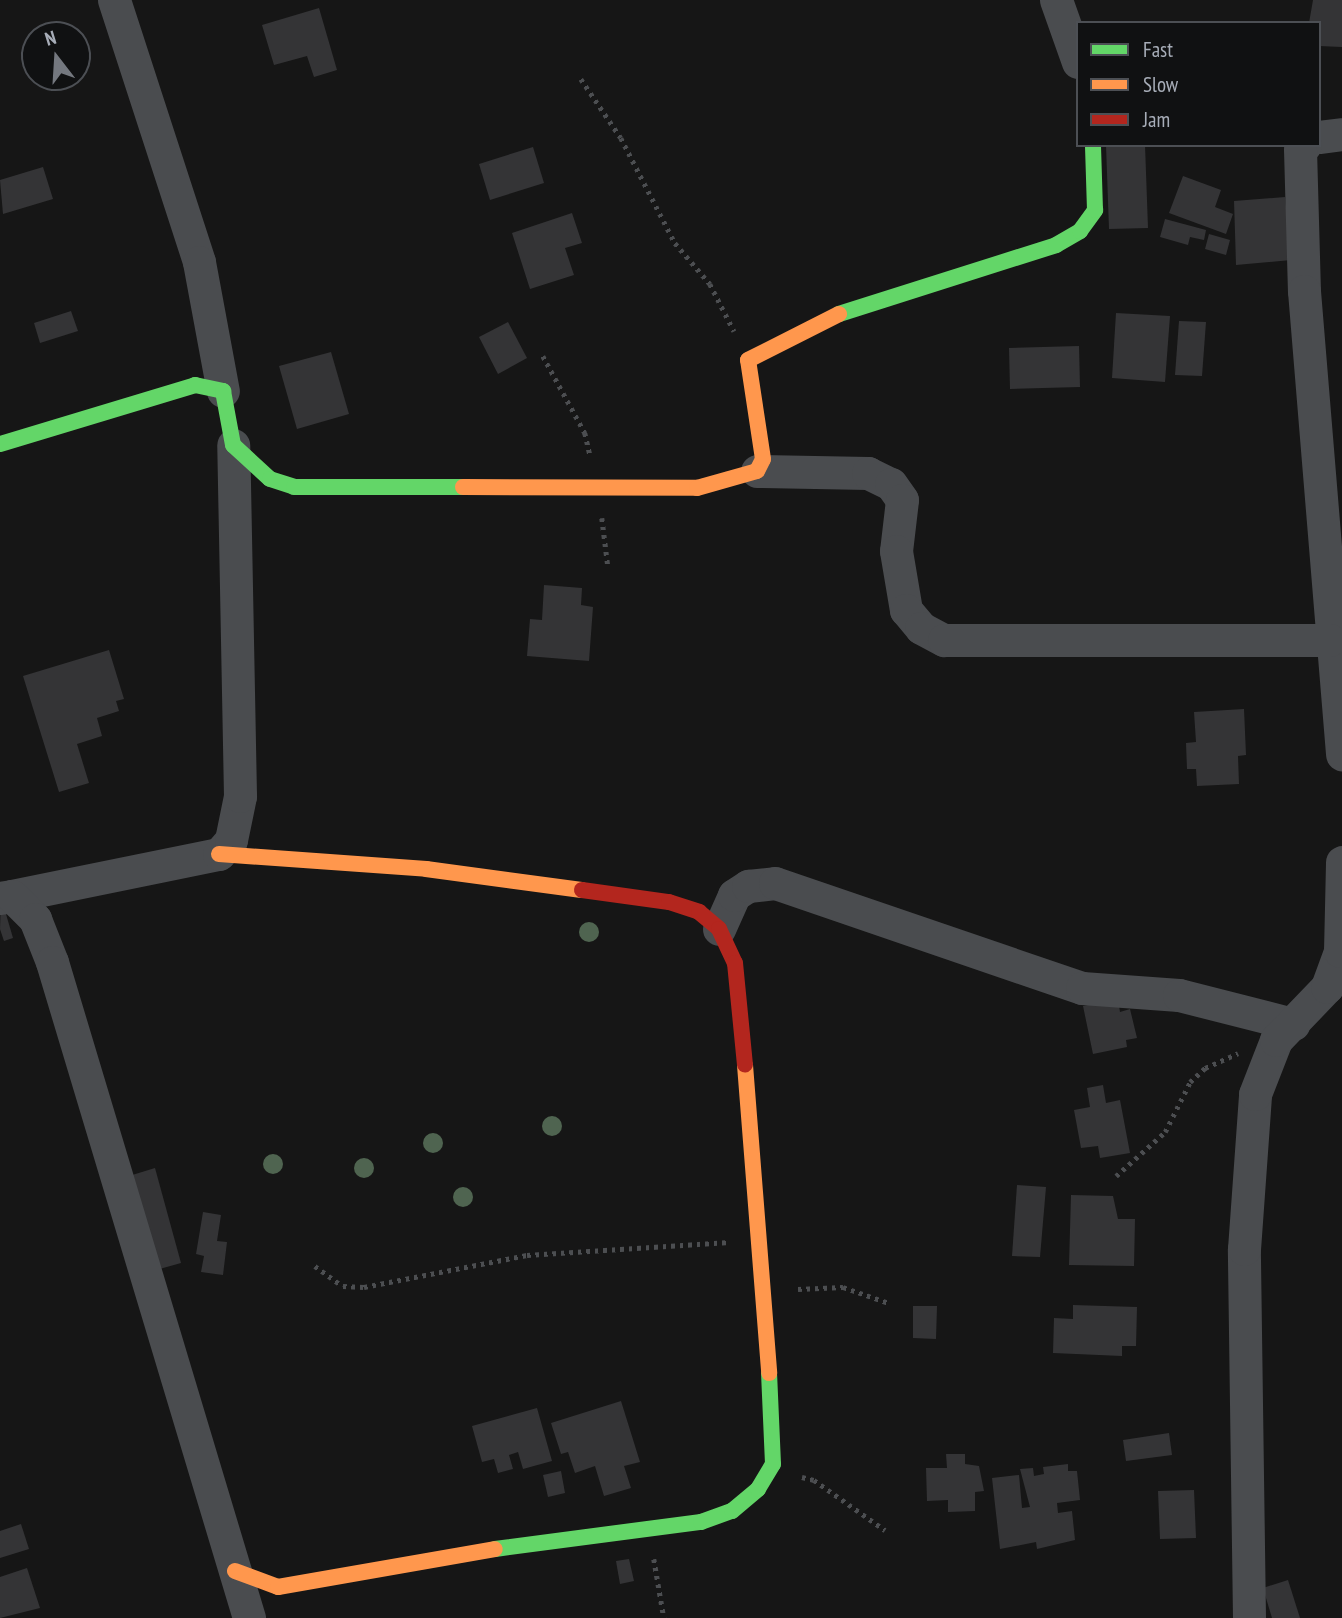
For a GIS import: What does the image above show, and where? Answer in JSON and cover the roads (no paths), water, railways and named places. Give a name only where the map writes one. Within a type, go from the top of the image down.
[{"type":"street","points":[[114,0],[199,262],[233,445],[240,796],[231,840],[219,854]]},
{"type":"street","points":[[1056,0],[1076,56]]},
{"type":"street","points":[[1321,137],[1342,134]]},
{"type":"street","points":[[757,471],[763,459],[748,360],[844,311],[1056,245],[1080,230],[1095,210],[1093,147]]},
{"type":"street","points":[[1302,147],[1300,149],[1304,291],[1329,550],[1330,640],[1342,754]]},
{"type":"street","points":[[0,444],[195,384],[223,391]]},
{"type":"street","points":[[233,445],[270,479],[294,487],[598,490],[697,488],[757,471],[868,472],[891,484],[902,500],[896,551],[906,610],[921,628],[944,640],[1330,640]]},
{"type":"street","points":[[6,897],[219,854],[426,869],[669,902],[699,912],[719,929],[735,963],[766,1288],[773,1464],[758,1489],[732,1511],[701,1522],[514,1546],[278,1587],[235,1571]]},
{"type":"street","points":[[1249,1618],[1244,1250],[1255,1094],[1291,1026],[1327,987],[1340,951],[1342,862]]},
{"type":"street","points":[[719,929],[734,895],[748,886],[775,883],[1082,988],[1179,995],[1291,1026],[1342,1009]]},
{"type":"street","points":[[6,897],[35,919],[52,962],[249,1618]]},
{"type":"street","points":[[266,1618],[278,1587]]}]
